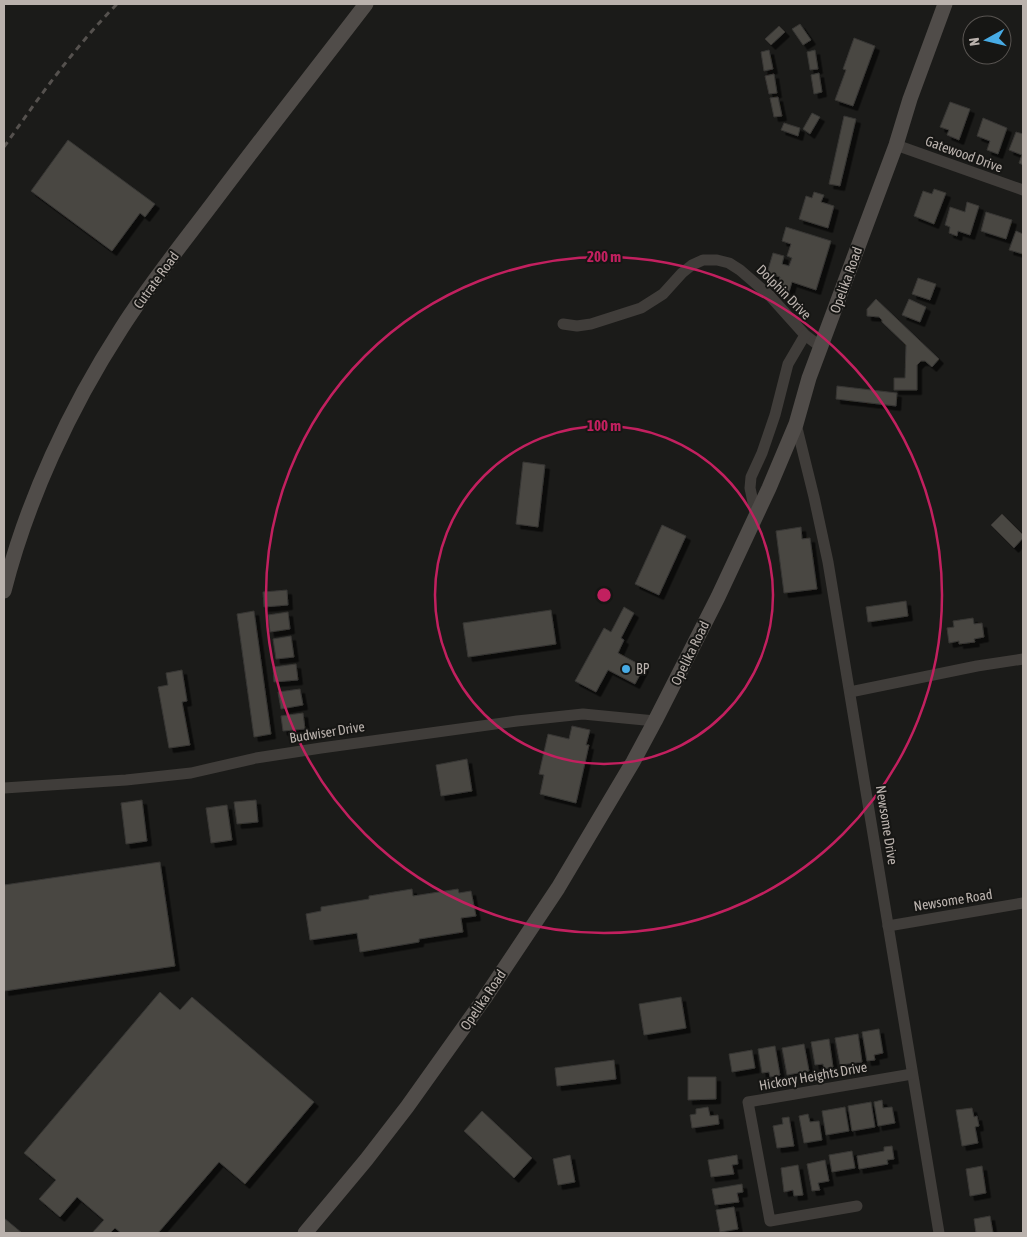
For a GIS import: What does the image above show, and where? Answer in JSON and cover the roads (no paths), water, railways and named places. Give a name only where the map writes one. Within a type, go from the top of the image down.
[{"type":"main road","name":"Cutrate Road","points":[[4,591],[30,508],[57,447],[120,330],[164,267],[366,4]]},
{"type":"main road","name":"Opelika Road","points":[[305,1233],[407,1107],[484,999],[558,888],[633,762],[689,656],[756,516],[796,424],[808,378],[896,145],[910,98],[945,4]]},
{"type":"street","name":"Gatewood Drive","points":[[896,145],[1023,190]]},
{"type":"street","name":"Dolphin Drive","points":[[563,324],[577,326],[591,324],[641,308],[663,294],[692,265],[703,260],[717,260],[729,263],[740,270],[770,296],[805,335],[821,347]]},
{"type":"street","points":[[756,516],[750,488],[751,477],[762,453],[775,415],[788,364],[805,335]]},
{"type":"street","name":"Newsome Drive","points":[[796,424],[828,562],[939,1233]]},
{"type":"street","points":[[850,692],[977,666],[1023,659]]},
{"type":"street","name":"Budwiser Drive","points":[[4,788],[126,780],[191,773],[256,758],[452,728],[534,719],[583,714],[655,721]]},
{"type":"street","name":"Newsome Road","points":[[888,926],[1023,903]]},
{"type":"street","name":"Hickory Heights Drive","points":[[857,1206],[770,1221],[748,1102],[912,1074]]},
{"type":"railway","points":[[4,147],[72,55],[117,4]]},
{"type":"place","name":"BP","points":[[626,669]]}]
